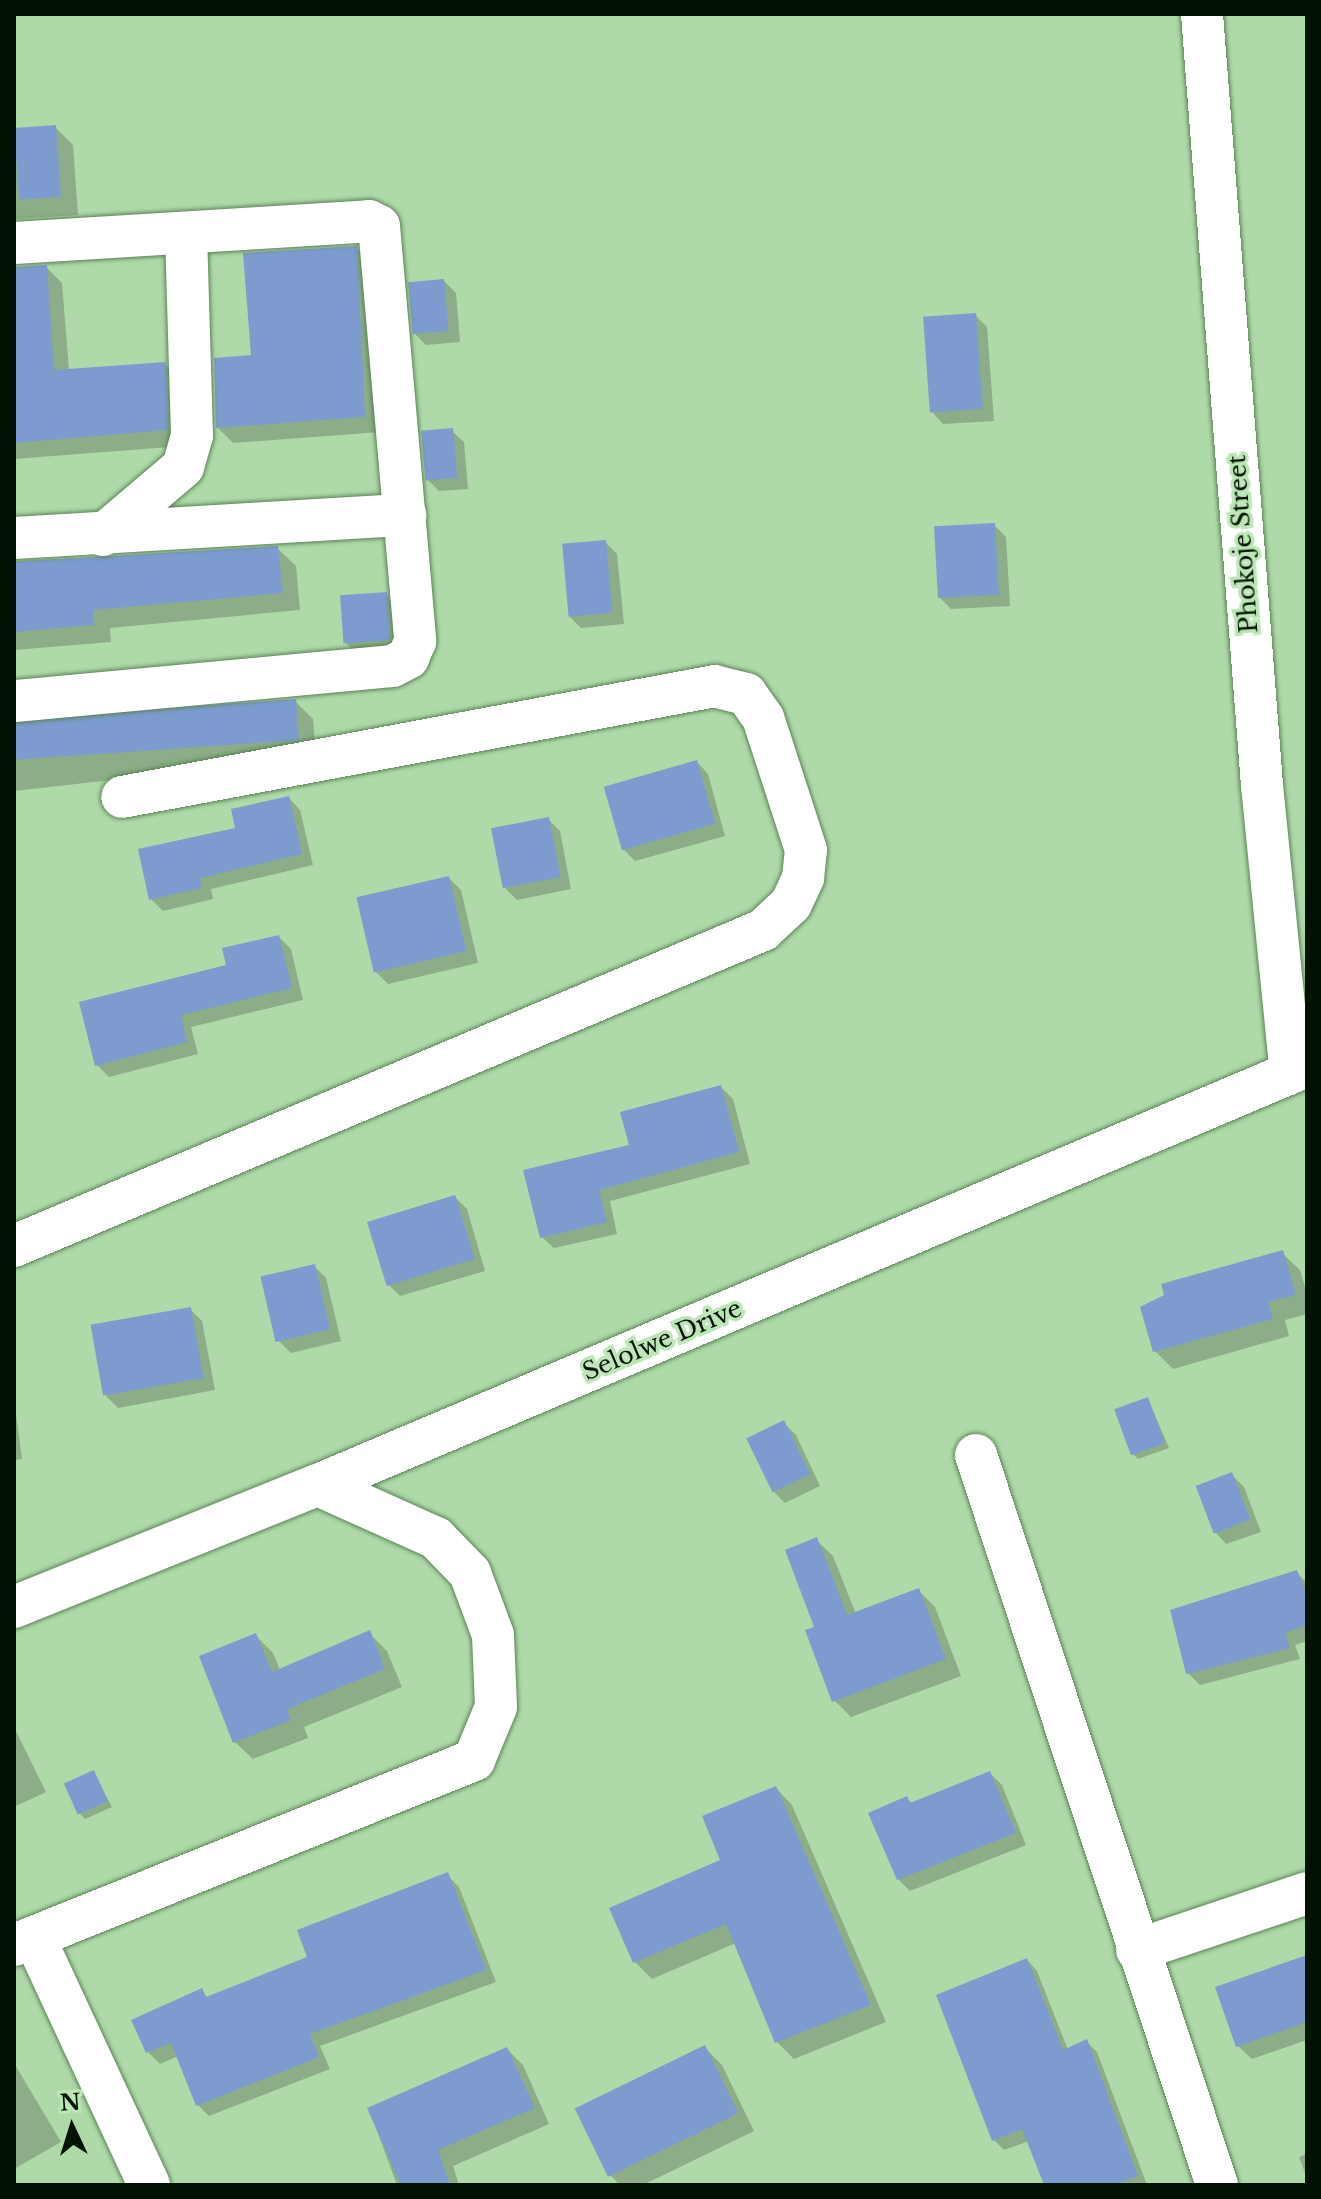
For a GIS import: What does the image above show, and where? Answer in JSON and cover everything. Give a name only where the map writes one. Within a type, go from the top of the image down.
[{"type":"street","name":"Phokoje Street","points":[[1202,14],[1262,785],[1299,1070]]},
{"type":"street","points":[[14,243],[369,221],[379,226],[415,641],[408,658],[392,666],[14,701]]},
{"type":"street","points":[[103,535],[183,467],[192,435],[186,233]]},
{"type":"street","points":[[14,538],[405,515]]},
{"type":"street","points":[[14,1246],[763,930],[791,904],[803,878],[806,850],[763,718],[746,694],[715,686],[122,797]]},
{"type":"street","name":"Selolwe Drive","points":[[14,1607],[318,1485],[1299,1070]]},
{"type":"street","points":[[976,1455],[1217,2185]]},
{"type":"street","points":[[149,2185],[24,1941],[474,1760],[496,1707],[493,1635],[470,1573],[436,1538],[318,1485]]},
{"type":"street","points":[[1137,1950],[1307,1893]]},
{"type":"building","points":[[56,125],[61,197],[19,200],[14,128]]},
{"type":"building","points":[[357,246],[365,417],[216,428],[214,358],[251,355],[243,253]]},
{"type":"building","points":[[47,265],[54,370],[166,362],[168,430],[14,443],[14,267]]},
{"type":"building","points":[[444,279],[449,331],[413,334],[408,282]]},
{"type":"building","points":[[976,313],[983,409],[930,412],[923,317]]},
{"type":"building","points":[[453,428],[457,478],[425,481],[421,431]]},
{"type":"building","points":[[995,523],[999,595],[938,598],[934,526]]},
{"type":"building","points":[[606,540],[612,613],[569,617],[562,544]]},
{"type":"building","points":[[278,546],[283,593],[93,610],[94,625],[14,632],[14,562]]},
{"type":"building","points":[[387,592],[390,640],[343,643],[340,595]]},
{"type":"building","points":[[296,699],[299,740],[17,760],[14,719]]},
{"type":"building","points":[[697,760],[715,823],[622,850],[604,787]]},
{"type":"building","points":[[289,796],[302,854],[200,878],[202,888],[149,900],[138,849],[235,828],[231,809]]},
{"type":"building","points":[[549,817],[561,877],[503,888],[491,828]]},
{"type":"building","points":[[449,876],[466,951],[374,972],[356,897]]},
{"type":"building","points":[[279,935],[292,988],[181,1015],[187,1042],[95,1066],[79,1002],[226,965],[222,948]]},
{"type":"building","points":[[721,1085],[739,1152],[599,1190],[607,1222],[540,1238],[523,1170],[629,1145],[620,1112]]},
{"type":"building","points":[[455,1195],[475,1259],[387,1286],[367,1222]]},
{"type":"building","points":[[1283,1250],[1296,1295],[1268,1302],[1273,1319],[1153,1352],[1140,1307],[1164,1295],[1161,1284]]},
{"type":"building","points":[[315,1264],[330,1329],[276,1342],[260,1277]]},
{"type":"building","points":[[191,1307],[204,1378],[103,1396],[91,1325]]},
{"type":"building","points":[[1148,1397],[1165,1443],[1131,1455],[1114,1409]]},
{"type":"building","points":[[784,1420],[810,1474],[773,1492],[746,1438]]},
{"type":"building","points":[[1232,1472],[1250,1520],[1214,1534],[1196,1486]]},
{"type":"building","points":[[817,1537],[847,1615],[919,1588],[946,1659],[832,1702],[805,1630],[814,1627],[785,1550]]},
{"type":"building","points":[[1297,1570],[1307,1596],[1307,1625],[1285,1633],[1290,1648],[1186,1674],[1170,1610]]},
{"type":"building","points":[[370,1630],[385,1669],[287,1709],[291,1720],[233,1743],[199,1656],[256,1633],[272,1672]]},
{"type":"building","points":[[94,1770],[108,1801],[78,1814],[64,1783]]},
{"type":"building","points":[[990,1771],[1016,1833],[897,1880],[868,1813],[907,1796],[910,1803]]},
{"type":"building","points":[[776,1786],[871,2005],[775,2043],[726,1924],[633,1963],[609,1908],[720,1860],[702,1816]]},
{"type":"building","points":[[448,1872],[486,1970],[310,2034],[319,2057],[196,2106],[171,2043],[146,2053],[131,2020],[202,1988],[206,1997],[307,1957],[297,1930]]},
{"type":"building","points":[[1307,1955],[1307,2022],[1236,2047],[1215,1987]]},
{"type":"building","points":[[1027,1958],[1063,2050],[1087,2039],[1138,2176],[1113,2185],[1044,2185],[1022,2129],[992,2141],[936,1995]]},
{"type":"building","points":[[705,2045],[738,2113],[608,2177],[575,2109]]},
{"type":"building","points":[[507,2047],[535,2108],[438,2150],[450,2185],[401,2185],[367,2108]]}]
